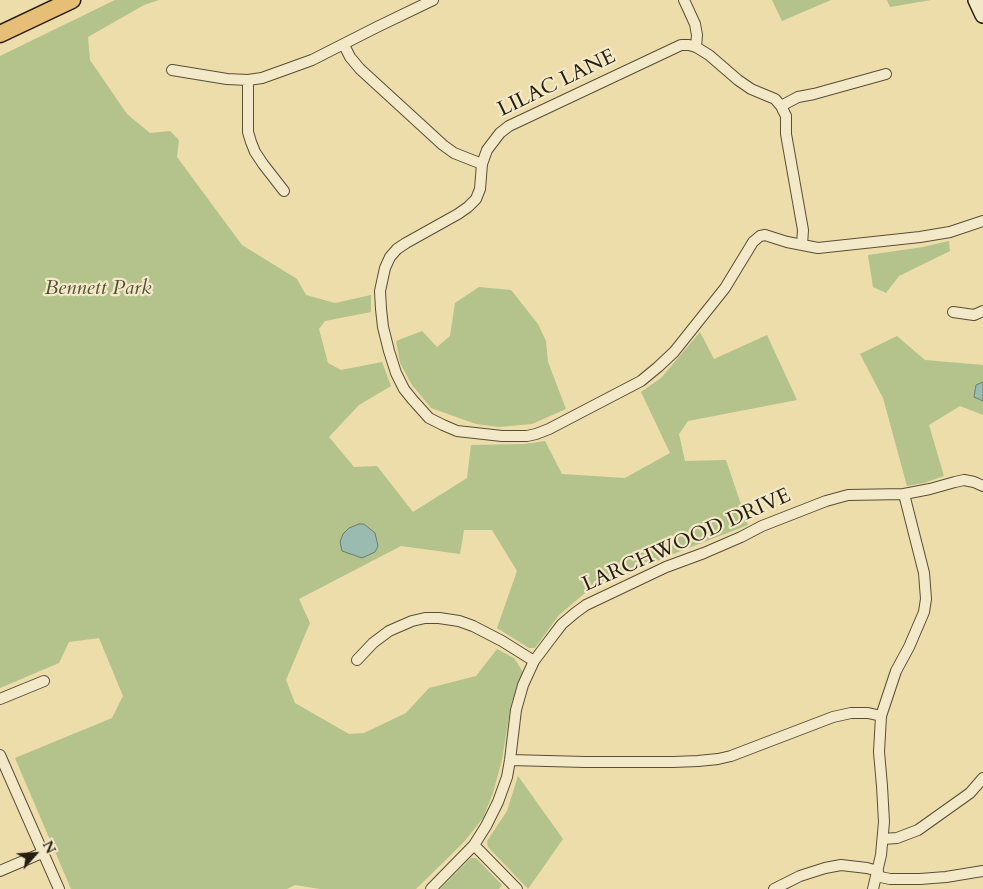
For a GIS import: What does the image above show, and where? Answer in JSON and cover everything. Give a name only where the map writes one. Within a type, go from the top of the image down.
[{"type":"main road","points":[[0,34],[72,0]]},
{"type":"main road","points":[[976,0],[983,14]]},
{"type":"street","points":[[172,70],[248,80],[262,78],[312,60],[344,45],[377,26],[433,0]]},
{"type":"street","points":[[684,0],[695,24],[697,35],[696,47],[709,55],[751,89],[775,99],[786,116],[786,134],[803,230],[802,245]]},
{"type":"street","points":[[344,45],[350,57],[360,69],[443,145],[454,153],[482,164],[480,189],[476,199],[458,214],[396,249],[385,268],[380,291],[383,327],[396,373],[404,389],[429,418],[458,431],[502,436],[536,434],[634,384],[658,367],[674,352],[726,288],[753,242],[765,235],[818,248],[920,237],[950,232],[983,221]]},
{"type":"street","name":"LILAC LANE","points":[[482,164],[487,150],[494,140],[509,126],[681,45],[696,47]]},
{"type":"street","points":[[781,106],[798,97],[886,74]]},
{"type":"street","points":[[248,80],[248,132],[255,152],[284,191]]},
{"type":"street","points":[[952,312],[974,314],[983,310]]},
{"type":"street","name":"LARCHWOOD DRIVE","points":[[431,889],[474,845],[498,802],[507,777],[516,710],[522,685],[534,661],[562,624],[575,613],[586,605],[666,567],[704,553],[762,526],[826,501],[848,495],[904,494],[964,480],[983,486]]},
{"type":"street","points":[[873,889],[881,855],[884,822],[879,752],[881,716],[896,671],[924,612],[926,599],[924,573],[904,494]]},
{"type":"street","points":[[357,660],[373,643],[389,631],[412,621],[425,618],[439,618],[459,621],[473,626],[534,661]]},
{"type":"street","points":[[0,699],[44,681]]},
{"type":"street","points":[[510,760],[698,762],[731,756],[833,717],[851,713],[868,713],[881,716]]},
{"type":"street","points":[[0,755],[59,889]]},
{"type":"street","points":[[883,839],[897,838],[918,830],[970,793],[983,778]]},
{"type":"street","points":[[474,845],[517,889]]},
{"type":"street","points":[[0,871],[42,852]]},
{"type":"street","points":[[774,889],[800,876],[825,868],[842,866],[867,868],[890,879],[946,877],[983,871]]},
{"type":"green space","name":"Bennett Park","points":[[115,0],[159,0],[144,5],[88,37],[90,60],[127,114],[150,133],[170,131],[179,140],[177,157],[242,245],[297,279],[306,295],[335,303],[371,295],[371,312],[325,321],[319,329],[328,363],[341,370],[382,362],[391,386],[359,405],[329,437],[354,467],[377,466],[413,512],[467,478],[471,445],[525,444],[545,441],[562,474],[625,478],[670,453],[641,392],[661,378],[700,332],[714,359],[767,335],[797,400],[688,421],[679,434],[685,461],[726,460],[748,525],[668,556],[584,594],[559,615],[535,648],[529,648],[497,628],[517,571],[492,530],[464,530],[460,554],[401,546],[299,599],[310,623],[286,680],[295,703],[349,734],[364,733],[406,713],[429,688],[476,676],[497,649],[514,658],[523,672],[511,704],[502,760],[493,793],[483,818],[464,842],[416,889],[320,889],[295,885],[287,889],[71,889],[15,758],[112,718],[123,696],[99,638],[69,642],[59,663],[0,688],[0,56]]},
{"type":"green space","points":[[772,0],[831,0],[782,21]]},
{"type":"green space","points":[[887,0],[931,0],[890,7]]},
{"type":"green space","points":[[949,241],[950,251],[899,276],[886,293],[873,287],[868,255]]},
{"type":"green space","points":[[479,287],[511,290],[538,324],[546,341],[548,362],[566,409],[532,424],[499,427],[476,424],[431,408],[412,385],[400,363],[396,341],[422,331],[437,347],[450,336],[455,303]]},
{"type":"green space","points":[[897,336],[925,360],[983,365],[983,382],[976,385],[974,397],[983,401],[983,415],[960,406],[929,425],[944,476],[924,483],[907,486],[883,398],[860,354]]},
{"type":"green space","points":[[518,776],[563,839],[528,889],[488,847],[487,841],[507,811]]},
{"type":"green space","points":[[471,858],[476,858],[502,885],[499,889],[440,889]]},
{"type":"water","points":[[983,382],[983,401],[974,397],[976,385]]},
{"type":"water","points":[[364,524],[375,533],[378,546],[375,552],[362,558],[342,551],[340,542],[343,534],[349,528]]}]
